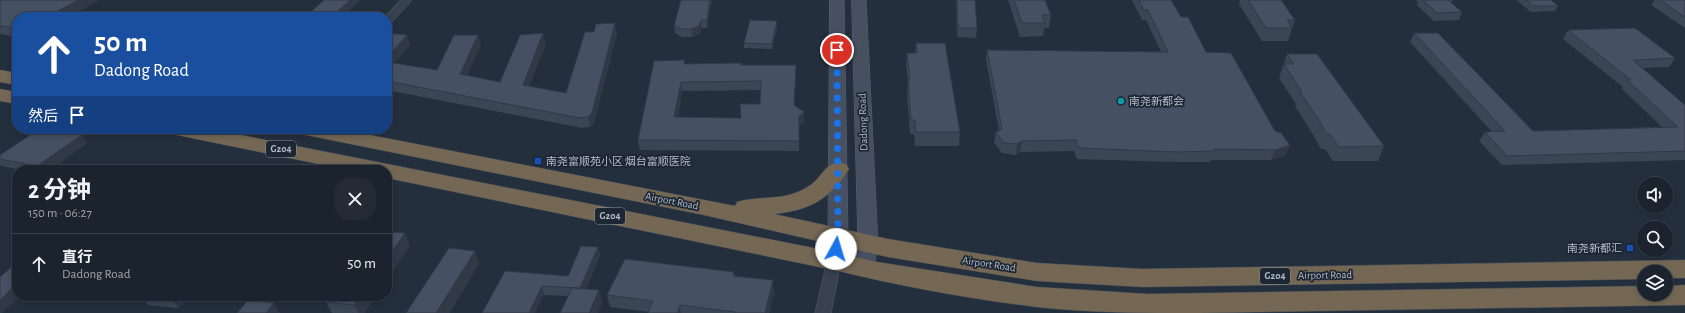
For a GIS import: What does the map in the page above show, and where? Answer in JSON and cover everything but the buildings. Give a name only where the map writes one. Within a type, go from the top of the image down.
[{"type":"highway","points":[[0,76],[12,78]]},
{"type":"highway","points":[[0,95],[12,97]]},
{"type":"highway","name":"Airport Road","points":[[202,134],[361,165]]},
{"type":"highway","name":"Airport Road","points":[[332,134],[704,207],[823,233],[836,249]]},
{"type":"highway","points":[[704,207],[754,208],[794,203],[813,195],[828,184],[838,169]]},
{"type":"highway","name":"Airport Road","points":[[392,171],[836,249],[866,256],[946,284],[1037,297],[1148,304],[1685,295]]},
{"type":"highway","name":"Airport Road","points":[[866,256],[1037,272],[1142,278],[1685,269]]},
{"type":"street","points":[[392,16],[407,0]]},
{"type":"street","points":[[823,313],[836,249],[838,169],[837,0]]},
{"type":"street","name":"Dadong Road","points":[[859,0],[866,256]]},
{"type":"place","name":"南尧新都会","points":[[1121,101]]},
{"type":"place","name":"南尧富顺苑小区 烟台富顺医院","points":[[538,161]]},
{"type":"place","name":"南尧新都汇","points":[[1630,248]]},
{"type":"route","points":[[836,249],[838,238],[837,50]]}]
